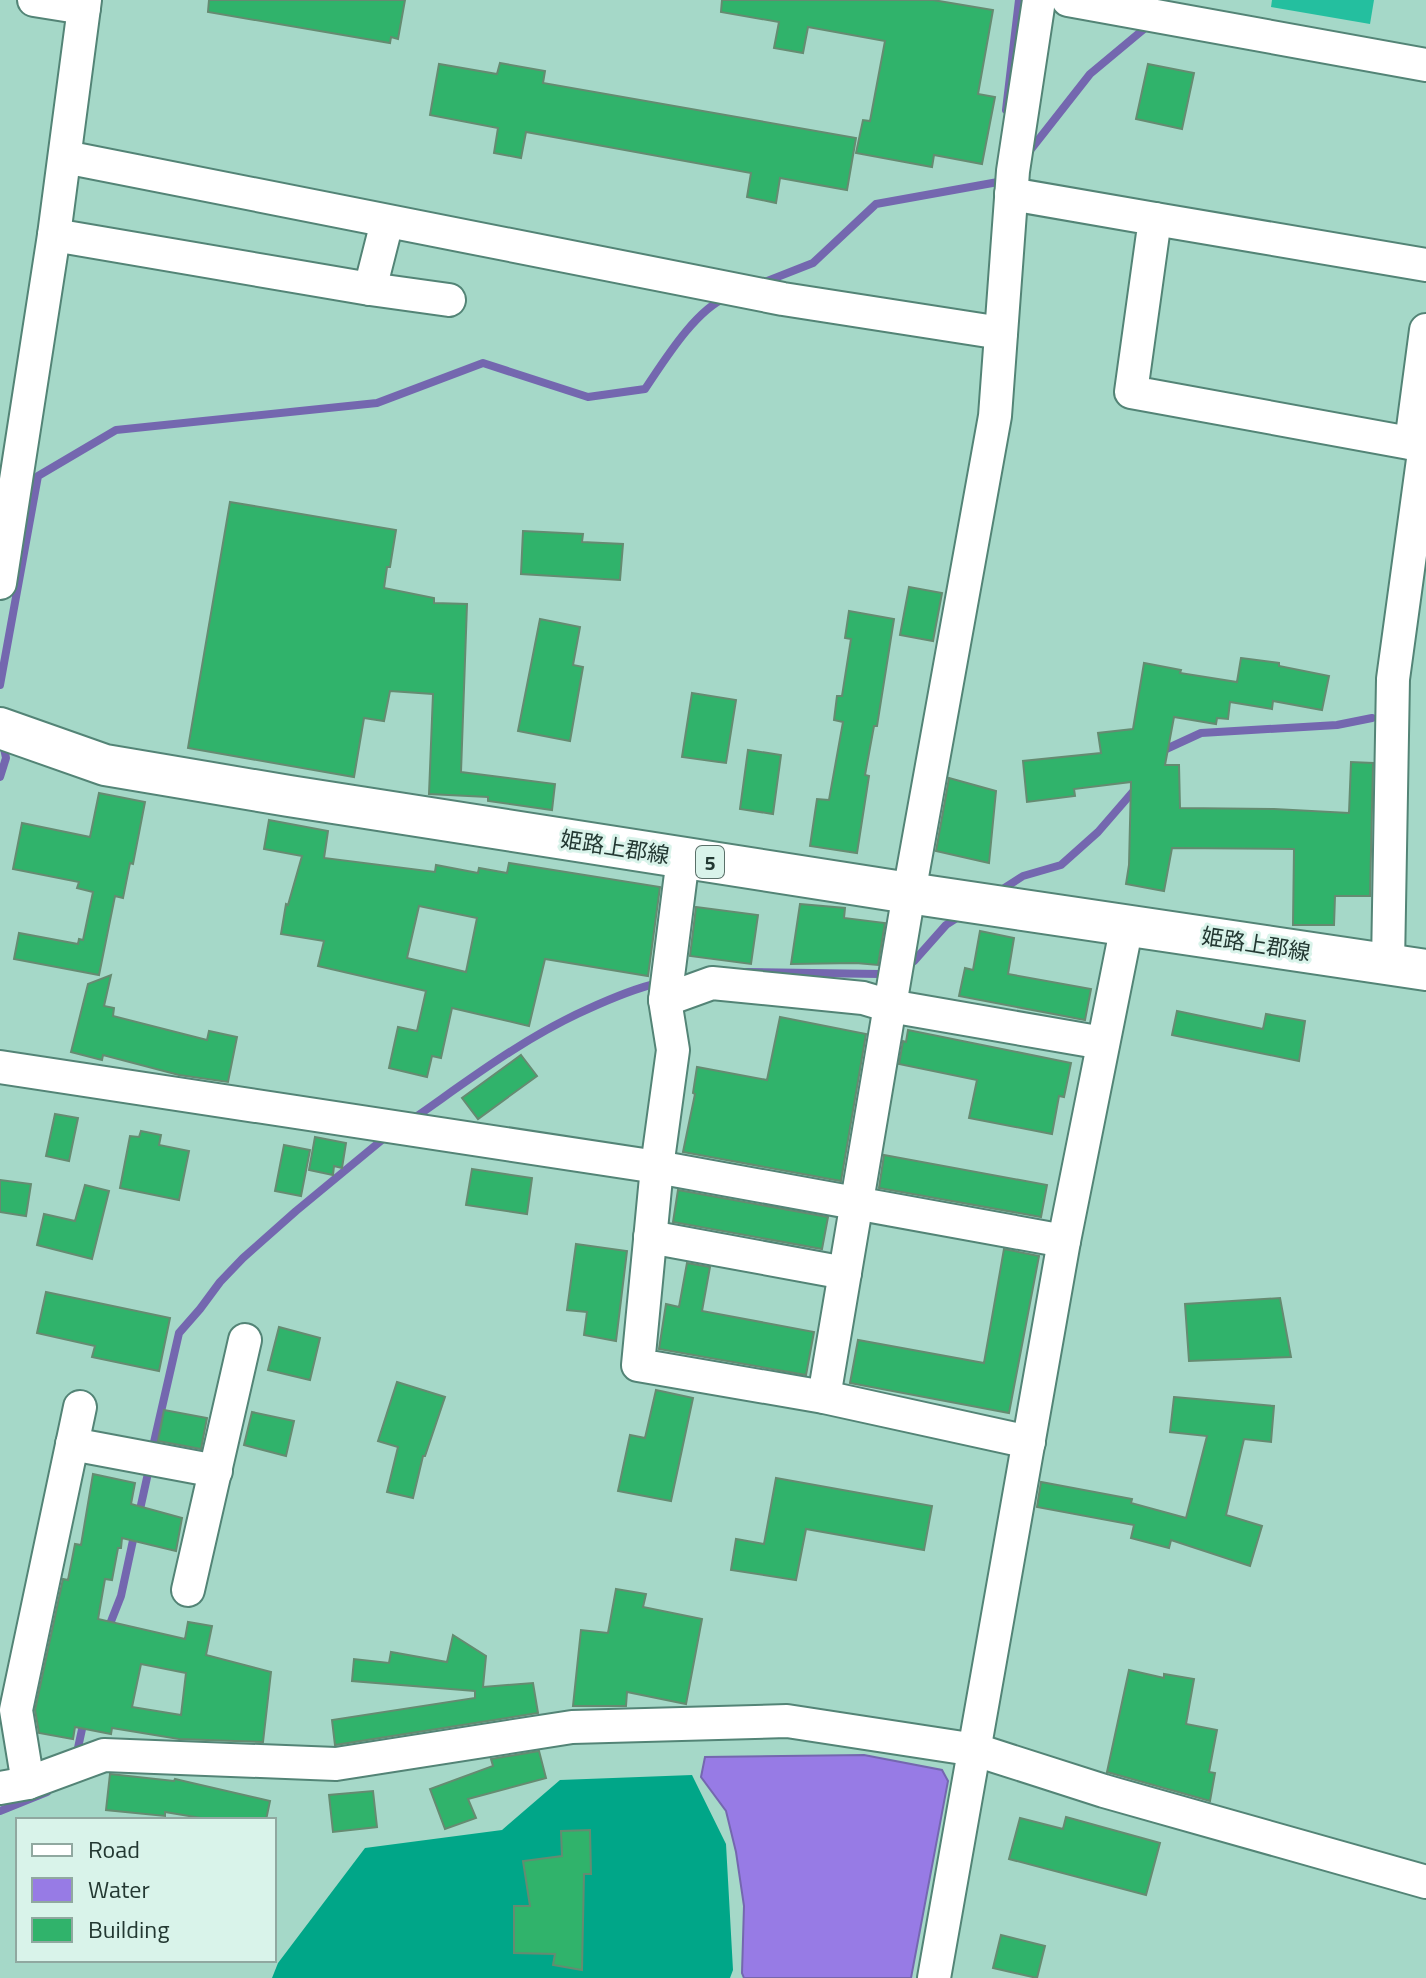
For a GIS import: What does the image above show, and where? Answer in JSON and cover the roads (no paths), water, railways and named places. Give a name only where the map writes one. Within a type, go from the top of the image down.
[{"type":"main road","name":"姫路上郡線","points":[[0,728],[105,765],[683,858],[1407,967]]},
{"type":"street","points":[[0,583],[54,235],[84,4],[34,0]]},
{"type":"street","points":[[824,1397],[909,893],[995,416],[1013,171],[1039,0]]},
{"type":"street","points":[[1068,0],[1426,65]]},
{"type":"street","points":[[65,157],[783,299],[1001,333]]},
{"type":"street","points":[[1011,194],[1426,265]]},
{"type":"street","points":[[1155,219],[1131,392],[1420,445]]},
{"type":"street","points":[[370,289],[387,222]]},
{"type":"street","points":[[54,235],[449,300]]},
{"type":"street","points":[[1407,967],[1393,679],[1420,445],[1426,330]]},
{"type":"street","points":[[683,858],[665,1000],[673,1050],[657,1167],[638,1365],[824,1397],[1029,1442]]},
{"type":"street","points":[[934,1978],[1064,1241],[1127,925]]},
{"type":"street","points":[[665,1000],[712,983],[863,998],[894,981],[1103,1043]]},
{"type":"street","points":[[0,1067],[657,1167],[1064,1241]]},
{"type":"street","points":[[650,1237],[845,1273]]},
{"type":"street","points":[[188,1590],[245,1340]]},
{"type":"street","points":[[80,1407],[16,1710],[14,1785],[104,1755],[336,1764],[572,1727],[787,1721],[976,1750],[1104,1791],[1426,1882]]},
{"type":"street","points":[[72,1444],[216,1471]]},
{"type":"water","points":[[864,1755],[942,1770],[948,1781],[911,1978],[744,1978],[744,1906],[736,1852],[726,1811],[701,1777],[705,1757]]},
{"type":"waterway","points":[[1006,110],[1019,0]]},
{"type":"waterway","points":[[1028,153],[1090,74],[1150,24]]},
{"type":"waterway","points":[[762,283],[813,263],[876,204],[998,182],[1005,177]]},
{"type":"waterway","points":[[0,685],[38,476],[116,430],[377,403],[483,363],[588,397],[645,389],[692,324],[727,297]]},
{"type":"waterway","points":[[1162,753],[1201,733],[1337,725],[1372,718]]},
{"type":"waterway","points":[[0,777],[6,758],[3,743]]},
{"type":"waterway","points":[[998,892],[1023,876],[1061,865],[1098,832],[1137,787]]},
{"type":"waterway","points":[[905,965],[914,961],[946,925],[963,914]]},
{"type":"waterway","points":[[747,972],[880,974],[889,971]]},
{"type":"waterway","points":[[410,1121],[497,1060],[564,1020],[631,991],[658,983]]},
{"type":"waterway","points":[[152,1451],[179,1333],[243,1258],[388,1135]]},
{"type":"waterway","points":[[139,1514],[150,1464]]},
{"type":"waterway","points":[[108,1629],[121,1596],[135,1531]]},
{"type":"waterway","points":[[76,1757],[84,1720]]},
{"type":"waterway","points":[[0,1811],[47,1792]]}]
